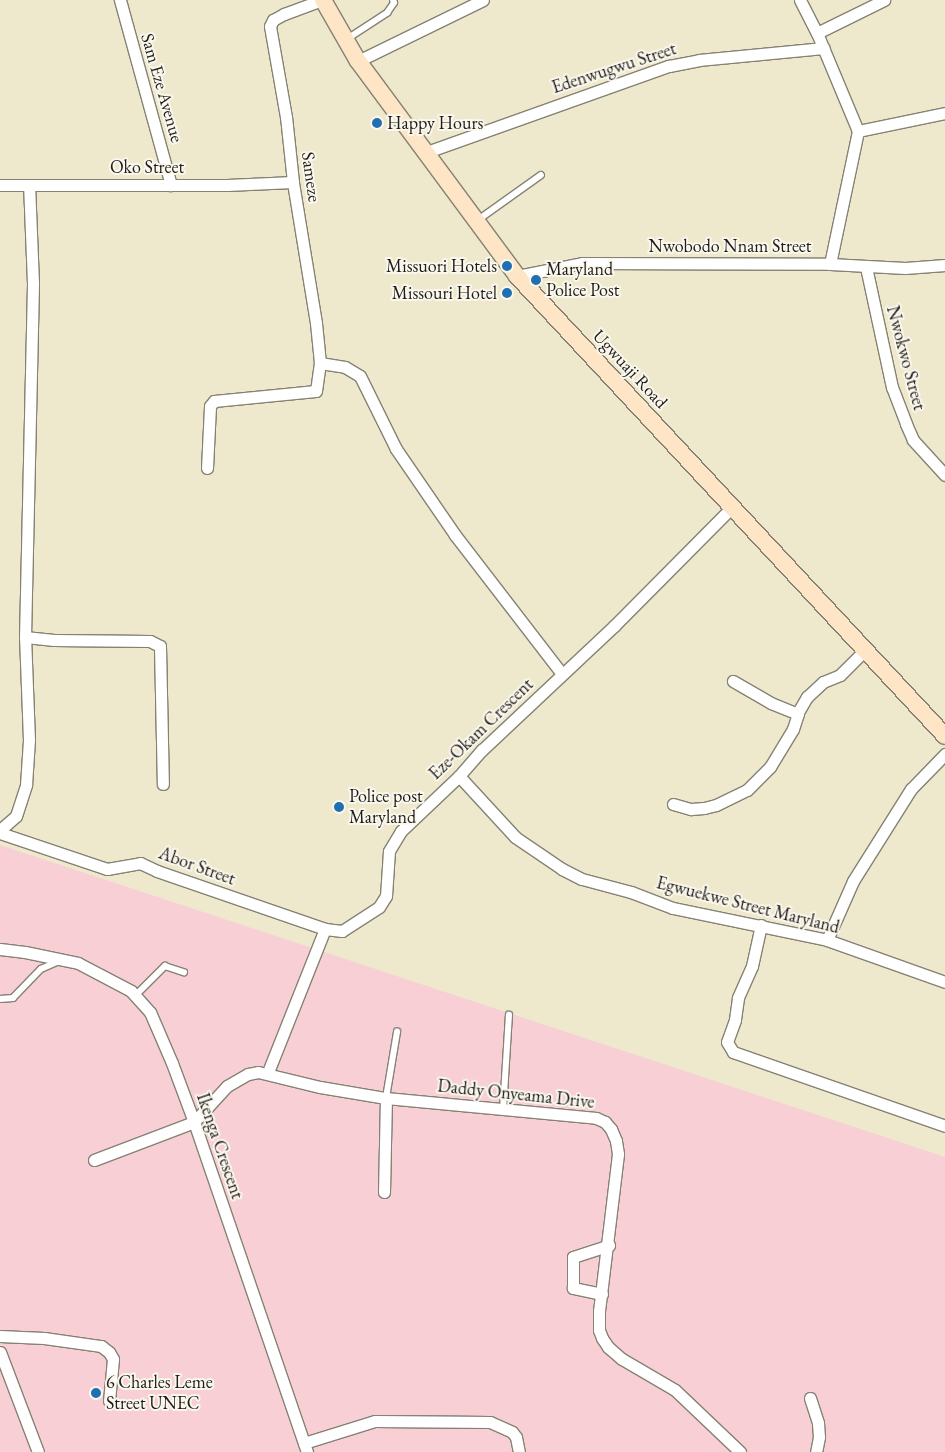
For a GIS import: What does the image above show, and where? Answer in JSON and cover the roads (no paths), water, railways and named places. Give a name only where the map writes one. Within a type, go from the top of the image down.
[{"type":"main road","name":"Ugwuaji Road","points":[[323,0],[358,61],[424,153],[517,276],[945,736]]},
{"type":"street","name":"Sam Eze Avenue","points":[[120,0],[171,185]]},
{"type":"street","name":"Sameze","points":[[207,468],[210,406],[214,402],[316,391],[320,363],[316,323],[293,182],[286,117],[270,26],[273,20],[284,14],[323,0]]},
{"type":"street","points":[[358,61],[482,0]]},
{"type":"street","points":[[800,0],[817,33],[858,131],[830,264]]},
{"type":"street","points":[[817,33],[884,0]]},
{"type":"street","name":"Edenwugwu Street","points":[[424,153],[669,66],[699,60],[823,48]]},
{"type":"street","points":[[858,131],[945,113]]},
{"type":"street","name":"Oko Street","points":[[0,185],[171,185],[293,182]]},
{"type":"street","points":[[0,831],[16,816],[26,785],[29,740],[25,637],[33,283],[29,185]]},
{"type":"street","name":"Nwobodo Nnam Street","points":[[517,276],[582,263],[830,264],[866,268],[945,265]]},
{"type":"street","name":"Nwokwo Street","points":[[866,268],[892,387],[906,424],[913,440],[945,475]]},
{"type":"street","points":[[320,363],[345,367],[360,376],[377,414],[406,464],[455,536],[562,674]]},
{"type":"street","name":"Eze-Okam Crescent","points":[[325,928],[342,931],[379,907],[386,896],[389,851],[411,821],[459,776],[482,750],[614,626],[733,506]]},
{"type":"street","points":[[25,637],[54,640],[150,641],[160,646],[162,657],[163,784]]},
{"type":"street","points":[[673,804],[691,808],[704,808],[721,803],[754,785],[780,753],[796,724],[797,714],[807,697],[823,682],[840,675],[866,649]]},
{"type":"street","points":[[733,680],[771,703],[797,714]]},
{"type":"street","points":[[827,940],[853,881],[911,790],[945,754]]},
{"type":"street","name":"Egwuekwe Street Maryland","points":[[459,776],[515,837],[573,875],[673,908],[827,940],[945,982]]},
{"type":"street","name":"Abor Street","points":[[0,831],[107,869],[140,864],[325,928]]},
{"type":"street","points":[[761,925],[752,966],[738,998],[735,1020],[727,1042],[733,1052],[945,1126]]},
{"type":"street","points":[[268,1072],[325,928]]},
{"type":"street","name":"Ikenga Crescent","points":[[0,949],[63,959],[95,971],[136,995],[150,1012],[194,1122],[306,1448]]},
{"type":"street","name":"Daddy Onyeama Drive","points":[[194,1122],[234,1081],[248,1074],[268,1072],[320,1087],[386,1098],[503,1110],[586,1115],[605,1122],[616,1140],[618,1154],[602,1294],[600,1330],[608,1347],[622,1359],[675,1390],[740,1452]]},
{"type":"street","points":[[384,1192],[386,1098]]},
{"type":"street","points":[[94,1160],[194,1122]]},
{"type":"street","points":[[602,1294],[573,1288],[573,1257],[609,1245]]},
{"type":"street","points":[[0,1336],[44,1338],[101,1346],[109,1352],[113,1359],[109,1401]]},
{"type":"street","points":[[0,1352],[38,1452]]},
{"type":"street","points":[[810,1398],[818,1423],[819,1437],[816,1452]]},
{"type":"street","points":[[306,1448],[375,1421],[490,1422],[512,1432],[516,1437],[520,1452]]},
{"type":"lane","points":[[345,40],[387,13],[394,2],[393,0]]},
{"type":"lane","points":[[476,221],[541,176]]},
{"type":"lane","points":[[0,999],[13,998],[41,969],[63,959]]},
{"type":"lane","points":[[136,995],[165,966],[184,972]]},
{"type":"lane","points":[[503,1110],[509,1015]]},
{"type":"lane","points":[[386,1098],[397,1032]]},
{"type":"place","name":"Happy Hours","points":[[377,123]]},
{"type":"place","name":"Missuori Hotels","points":[[507,266]]},
{"type":"place","name":"Maryland Police Post","points":[[536,280]]},
{"type":"place","name":"Missouri Hotel","points":[[507,293]]},
{"type":"place","name":"Police post Maryland","points":[[339,807]]},
{"type":"place","name":"6 Charles Leme Street UNEC","points":[[96,1393]]}]
